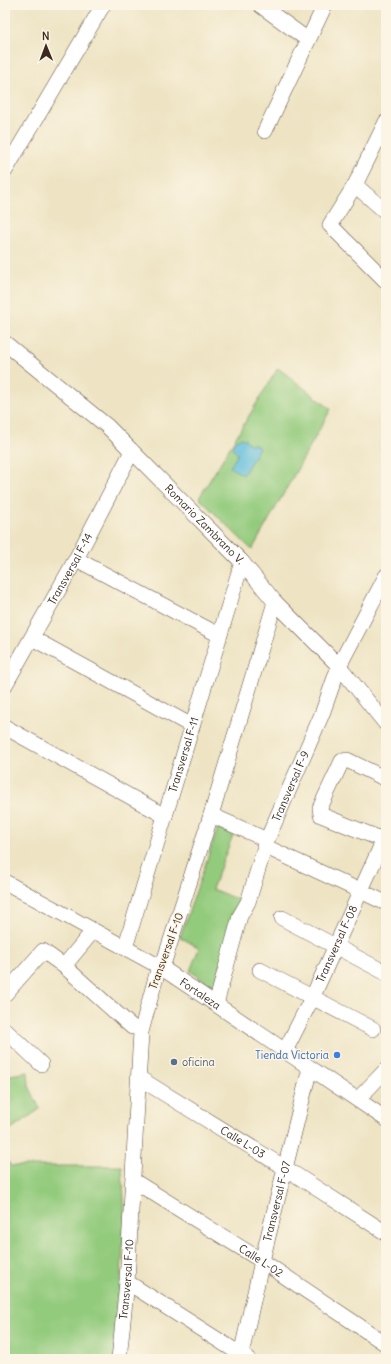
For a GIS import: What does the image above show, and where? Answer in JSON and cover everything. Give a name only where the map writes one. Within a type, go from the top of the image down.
[{"type":"street","points":[[5,171],[102,5]]},
{"type":"street","points":[[260,5],[308,40]]},
{"type":"street","points":[[265,132],[325,5]]},
{"type":"street","points":[[386,122],[380,149],[330,224],[386,281]]},
{"type":"street","points":[[355,185],[386,212]]},
{"type":"street","name":"Romario Zambrano V.","points":[[5,343],[107,426],[242,562],[275,602],[339,666],[386,724]]},
{"type":"street","name":"Transversal F-14","points":[[5,685],[76,559],[132,451]]},
{"type":"street","points":[[76,559],[220,635]]},
{"type":"street","name":"Transversal F-11","points":[[125,948],[242,562]]},
{"type":"street","name":"Transversal F-9","points":[[216,1004],[240,916],[248,902],[266,843],[322,714],[339,666],[386,576]]},
{"type":"street","name":"Transversal F-10","points":[[119,1359],[127,1282],[134,1181],[140,1032],[160,967],[211,815],[275,602]]},
{"type":"street","points":[[32,638],[192,726]]},
{"type":"street","points":[[5,727],[164,816]]},
{"type":"street","points":[[385,839],[321,815],[320,808],[342,761],[347,760],[386,779]]},
{"type":"street","points":[[211,815],[360,892],[386,903]]},
{"type":"street","name":"Transversal F-08","points":[[286,1051],[385,839]]},
{"type":"street","name":"Fortaleza","points":[[5,882],[160,967],[386,1119]]},
{"type":"street","points":[[282,918],[386,973]]},
{"type":"street","points":[[64,966],[93,931]]},
{"type":"street","points":[[5,994],[43,951],[64,966],[132,1027]]},
{"type":"street","points":[[260,970],[313,996],[374,1029]]},
{"type":"street","points":[[5,1030],[41,1064]]},
{"type":"street","name":"Transversal F-07","points":[[243,1358],[262,1260],[310,1068]]},
{"type":"street","points":[[358,1099],[386,1070]]},
{"type":"street","name":"Calle L-03","points":[[138,1078],[285,1168],[386,1234]]},
{"type":"street","name":"Calle L-02","points":[[134,1181],[262,1260],[386,1344]]},
{"type":"street","points":[[127,1282],[243,1358]]},
{"type":"green space","points":[[278,368],[331,409],[252,550],[199,498]]},
{"type":"green space","points":[[218,828],[233,835],[212,889],[241,901],[214,987],[190,971],[199,948],[180,937]]},
{"type":"green space","points":[[28,1072],[29,1086],[40,1109],[5,1133],[5,1076]]},
{"type":"green space","points":[[5,1158],[11,1166],[122,1166],[125,1218],[115,1359],[5,1359]]},
{"type":"water","points":[[241,438],[246,440],[249,444],[255,444],[259,448],[243,475],[230,467],[238,454],[233,449],[234,442]]},
{"type":"place","name":"Tienda Victoria","points":[[337,1055]]},
{"type":"place","name":"oficina","points":[[174,1062]]}]
